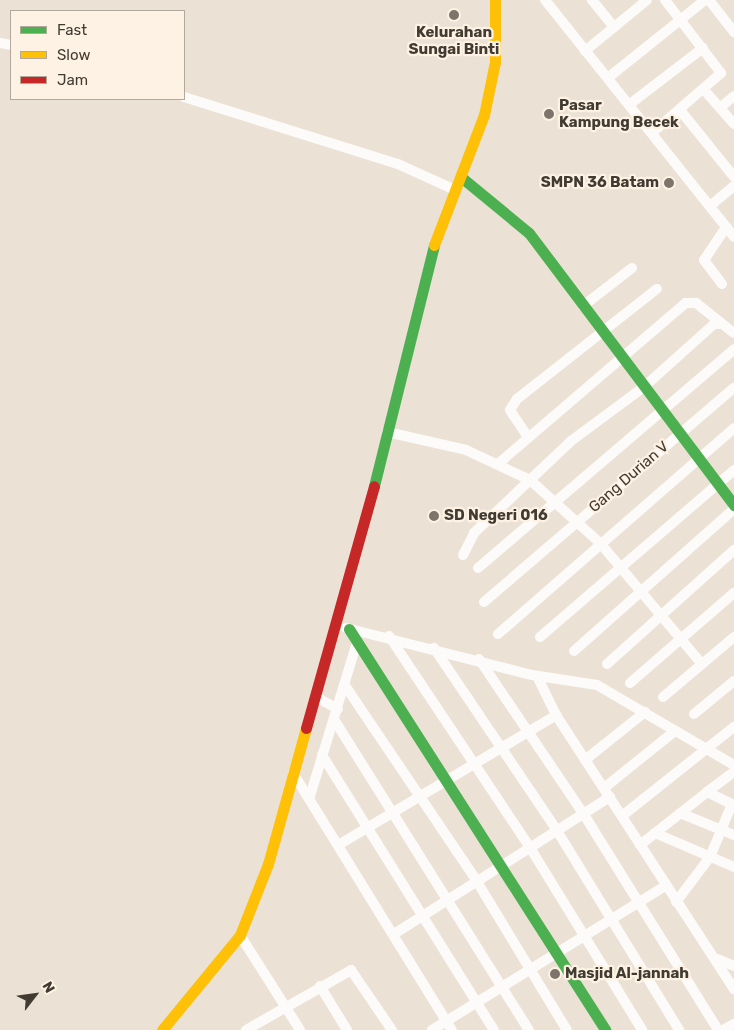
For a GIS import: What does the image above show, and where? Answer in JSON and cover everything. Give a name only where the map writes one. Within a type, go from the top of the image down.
[{"type":"street","points":[[162,1030],[240,935],[268,864],[336,625],[439,227],[461,177],[484,115],[495,62],[495,0]]},
{"type":"street","points":[[545,0],[653,132],[734,237]]},
{"type":"street","points":[[592,0],[614,27]]},
{"type":"street","points":[[653,132],[705,91],[721,73],[665,0]]},
{"type":"street","points":[[608,77],[705,0]]},
{"type":"street","points":[[709,0],[734,32]]},
{"type":"street","points":[[585,51],[642,2]]},
{"type":"street","points":[[630,104],[703,48]]},
{"type":"street","points":[[705,91],[734,124]]},
{"type":"street","points":[[721,107],[734,96]]},
{"type":"street","points":[[185,97],[379,157],[455,190]]},
{"type":"street","points":[[680,110],[734,177]]},
{"type":"street","points":[[461,177],[529,234],[582,306],[626,359],[734,505]]},
{"type":"street","points":[[710,206],[734,186]]},
{"type":"street","points":[[722,284],[704,260],[726,227]]},
{"type":"street","points":[[582,306],[632,268]]},
{"type":"street","points":[[528,437],[512,417],[512,406],[528,388],[603,333],[657,289]]},
{"type":"street","points":[[499,463],[528,437],[626,359],[686,303],[696,303],[734,333]]},
{"type":"street","points":[[464,555],[474,532],[571,441],[645,386],[714,324],[722,324]]},
{"type":"street","points":[[478,568],[555,500],[734,349]]},
{"type":"street","name":"Gang Durian V","points":[[484,602],[734,388]]},
{"type":"street","points":[[498,634],[734,428]]},
{"type":"street","points":[[387,432],[466,450],[499,463],[530,480],[555,500],[600,543],[702,664]]},
{"type":"street","points":[[540,637],[734,470]]},
{"type":"street","points":[[574,650],[734,509]]},
{"type":"street","points":[[607,664],[734,550]]},
{"type":"street","points":[[630,683],[734,593]]},
{"type":"street","points":[[336,625],[389,636],[537,676],[598,685],[707,751],[734,765]]},
{"type":"street","points":[[349,629],[356,646],[502,864],[605,1030]]},
{"type":"street","points":[[389,636],[529,846],[642,1030]]},
{"type":"street","points":[[663,697],[734,637]]},
{"type":"street","points":[[310,796],[346,687],[356,646]]},
{"type":"street","points":[[434,648],[499,748],[556,829],[679,1030]]},
{"type":"street","points":[[479,659],[526,732],[583,813],[718,1030]]},
{"type":"street","points":[[537,676],[556,715],[607,792],[665,886],[716,958],[734,989]]},
{"type":"street","points":[[694,714],[734,681]]},
{"type":"street","points":[[346,687],[476,880],[567,1030]]},
{"type":"street","points":[[316,696],[338,709]]},
{"type":"street","points":[[585,760],[645,712]]},
{"type":"street","points":[[340,844],[394,810],[556,715]]},
{"type":"street","points":[[334,721],[394,810],[449,897],[529,1030]]},
{"type":"street","points":[[622,816],[707,751],[734,727]]},
{"type":"street","points":[[394,934],[449,897],[583,813],[675,731]]},
{"type":"street","points":[[322,756],[424,914],[494,1030]]},
{"type":"street","points":[[640,845],[734,772]]},
{"type":"street","points":[[293,773],[340,844],[449,1026]]},
{"type":"street","points":[[676,902],[710,857],[733,804],[707,792]]},
{"type":"street","points":[[680,813],[734,834]]},
{"type":"street","points":[[655,833],[734,867]]},
{"type":"street","points":[[432,1030],[449,1026],[477,1003],[559,954],[665,886]]},
{"type":"street","points":[[240,935],[300,1030]]},
{"type":"street","points":[[716,958],[734,966]]},
{"type":"street","points":[[246,1030],[257,1027],[286,1006],[320,986],[355,970],[392,1030]]},
{"type":"street","points":[[320,986],[347,1030]]},
{"type":"street","points":[[723,1030],[734,1024]]},
{"type":"traffic: fast","points":[[461,177],[529,233],[734,505]]},
{"type":"traffic: fast","points":[[374,486],[434,245]]},
{"type":"traffic: fast","points":[[349,629],[605,1030]]},
{"type":"traffic: slow","points":[[434,245],[484,115],[495,62],[495,0]]},
{"type":"traffic: slow","points":[[162,1030],[240,935],[268,864],[306,728]]},
{"type":"traffic: jam","points":[[306,728],[374,486]]},
{"type":"place","name":"Kelurahan Sungai Binti","points":[[454,15]]},
{"type":"place","name":"Pasar Kampung Becek","points":[[549,114]]},
{"type":"place","name":"SMPN 36 Batam","points":[[669,183]]},
{"type":"place","name":"SD Negeri 016","points":[[434,516]]},
{"type":"place","name":"Masjid Al-jannah","points":[[555,974]]}]
